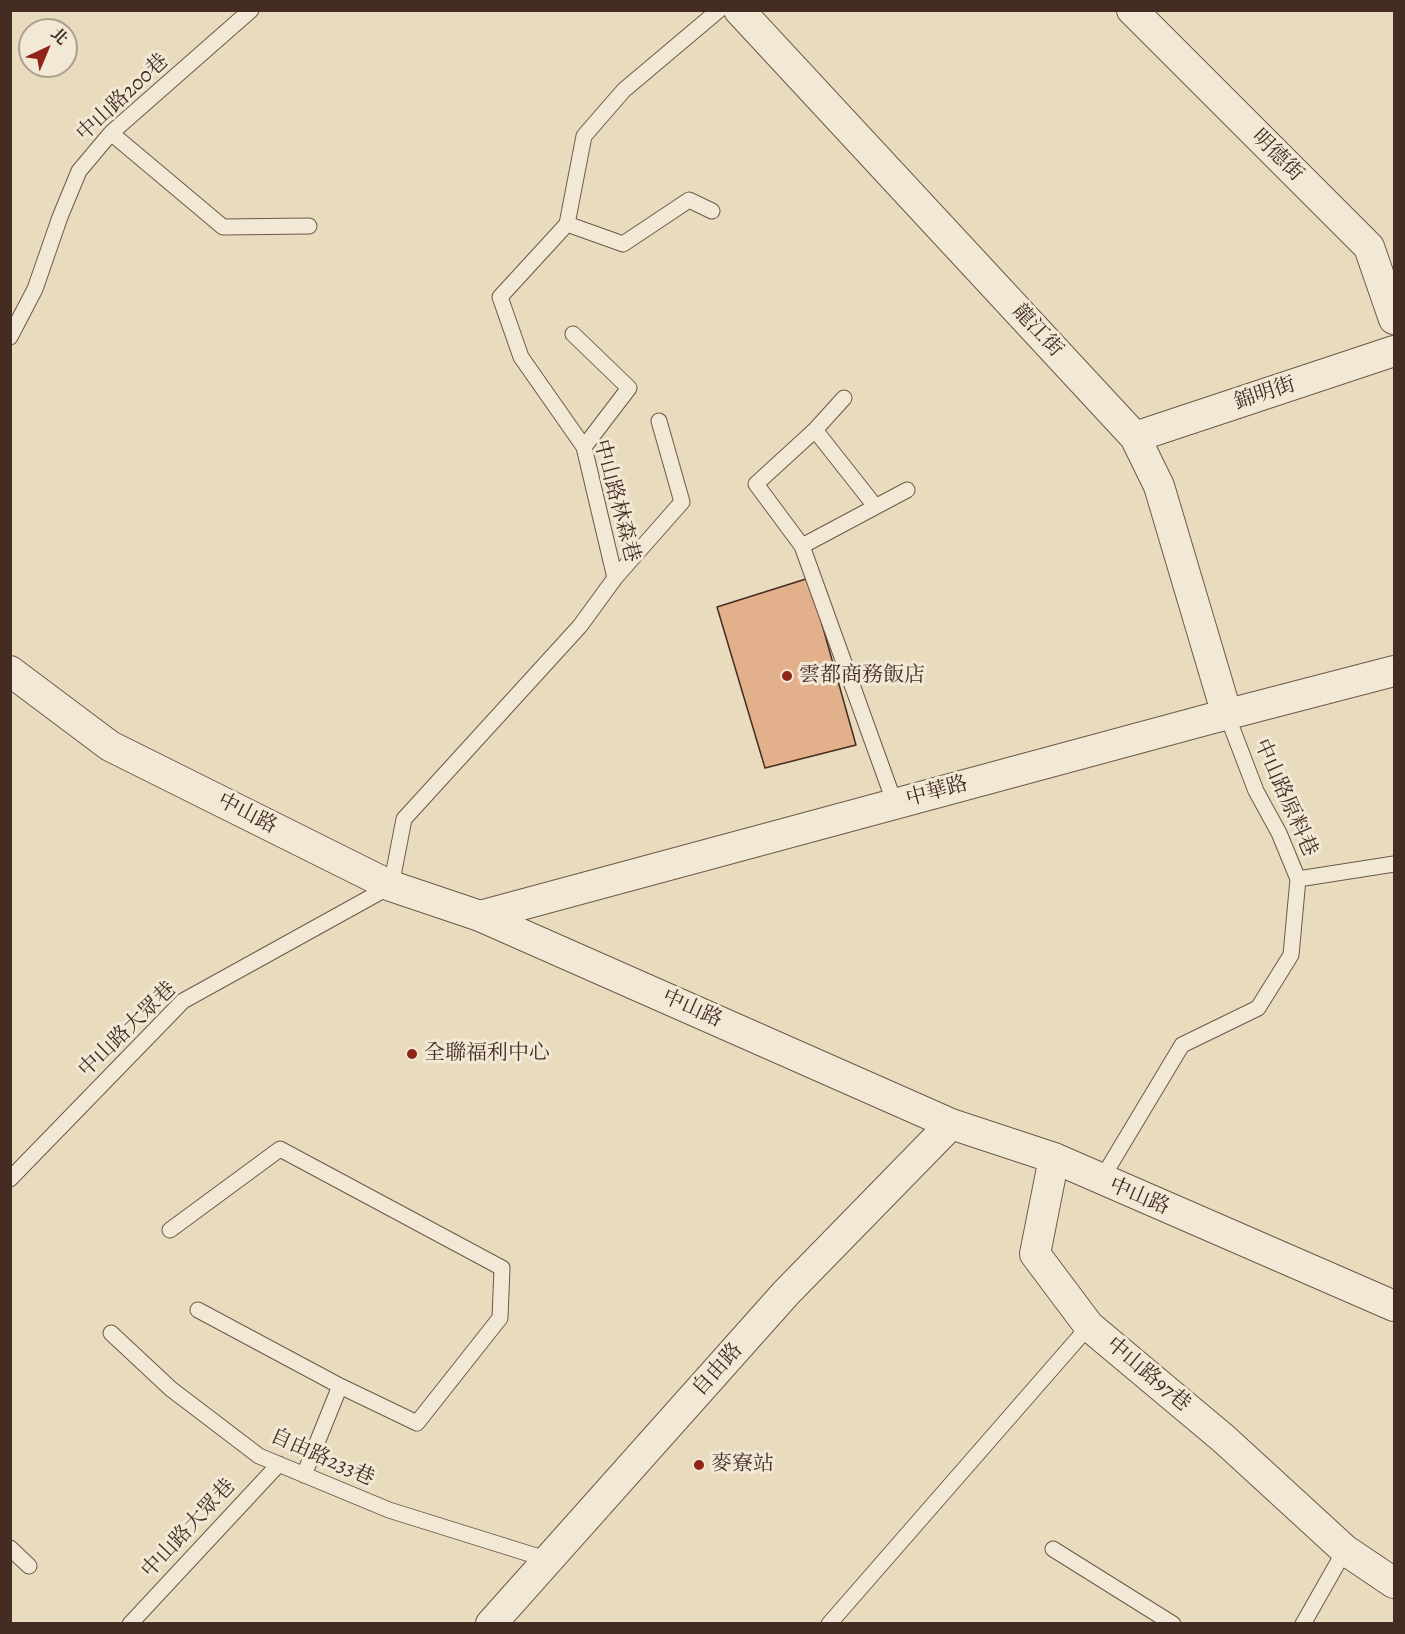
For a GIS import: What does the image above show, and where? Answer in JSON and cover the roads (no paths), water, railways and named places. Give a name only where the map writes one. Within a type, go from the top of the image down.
[{"type":"street","name":"龍江街","points":[[739,10],[1135,437],[1159,486],[1227,715]]},
{"type":"street","name":"明德街","points":[[1132,10],[1369,247],[1395,319]]},
{"type":"street","name":"錦明街","points":[[1135,437],[1395,351]]},
{"type":"street","name":"中山路","points":[[10,671],[110,746],[391,886],[480,916],[951,1124],[1054,1158],[1395,1306]]},
{"type":"street","name":"中華路","points":[[480,916],[1395,671]]},
{"type":"street","name":"自由路","points":[[492,1623],[786,1293],[951,1124]]},
{"type":"street","name":"中山路97巷","points":[[1054,1158],[1035,1254],[1089,1326],[1224,1439],[1345,1550],[1395,1583]]},
{"type":"lane","name":"中山路200巷","points":[[10,337],[35,289],[79,171],[111,133],[251,10]]},
{"type":"lane","points":[[712,211],[689,200],[623,244],[567,224],[584,136],[624,90],[719,10]]},
{"type":"lane","points":[[111,133],[224,226],[309,226]]},
{"type":"lane","name":"中山路林森巷","points":[[391,886],[405,819],[580,626],[615,578],[584,447],[521,357],[500,297],[567,224]]},
{"type":"lane","points":[[573,334],[629,388],[584,447]]},
{"type":"lane","points":[[844,398],[815,430],[756,484],[802,546],[895,804]]},
{"type":"lane","points":[[615,578],[682,502],[659,421]]},
{"type":"lane","points":[[815,430],[875,506]]},
{"type":"lane","points":[[802,546],[907,490]]},
{"type":"lane","name":"中山路原料巷","points":[[1101,1180],[1182,1045],[1258,1008],[1292,955],[1298,879],[1280,833],[1256,791],[1227,715]]},
{"type":"lane","points":[[1298,879],[1395,864]]},
{"type":"lane","name":"中山路大眾巷","points":[[10,1179],[183,1001],[391,886]]},
{"type":"lane","points":[[170,1230],[280,1149],[502,1268],[500,1318],[417,1423],[339,1386],[198,1310]]},
{"type":"lane","points":[[829,1623],[1089,1326]]},
{"type":"lane","name":"自由路233巷","points":[[111,1333],[171,1389],[259,1456],[389,1510],[549,1560]]},
{"type":"lane","points":[[304,1475],[339,1386]]},
{"type":"lane","name":"中山路大眾巷","points":[[130,1623],[279,1464]]},
{"type":"lane","points":[[10,1548],[29,1566]]},
{"type":"lane","points":[[1053,1548],[1173,1623]]},
{"type":"lane","points":[[1303,1623],[1345,1550]]},
{"type":"place","name":"雲都商務飯店","points":[[787,676]]},
{"type":"place","name":"全聯福利中心","points":[[412,1054]]},
{"type":"place","name":"麥寮站","points":[[699,1465]]}]
